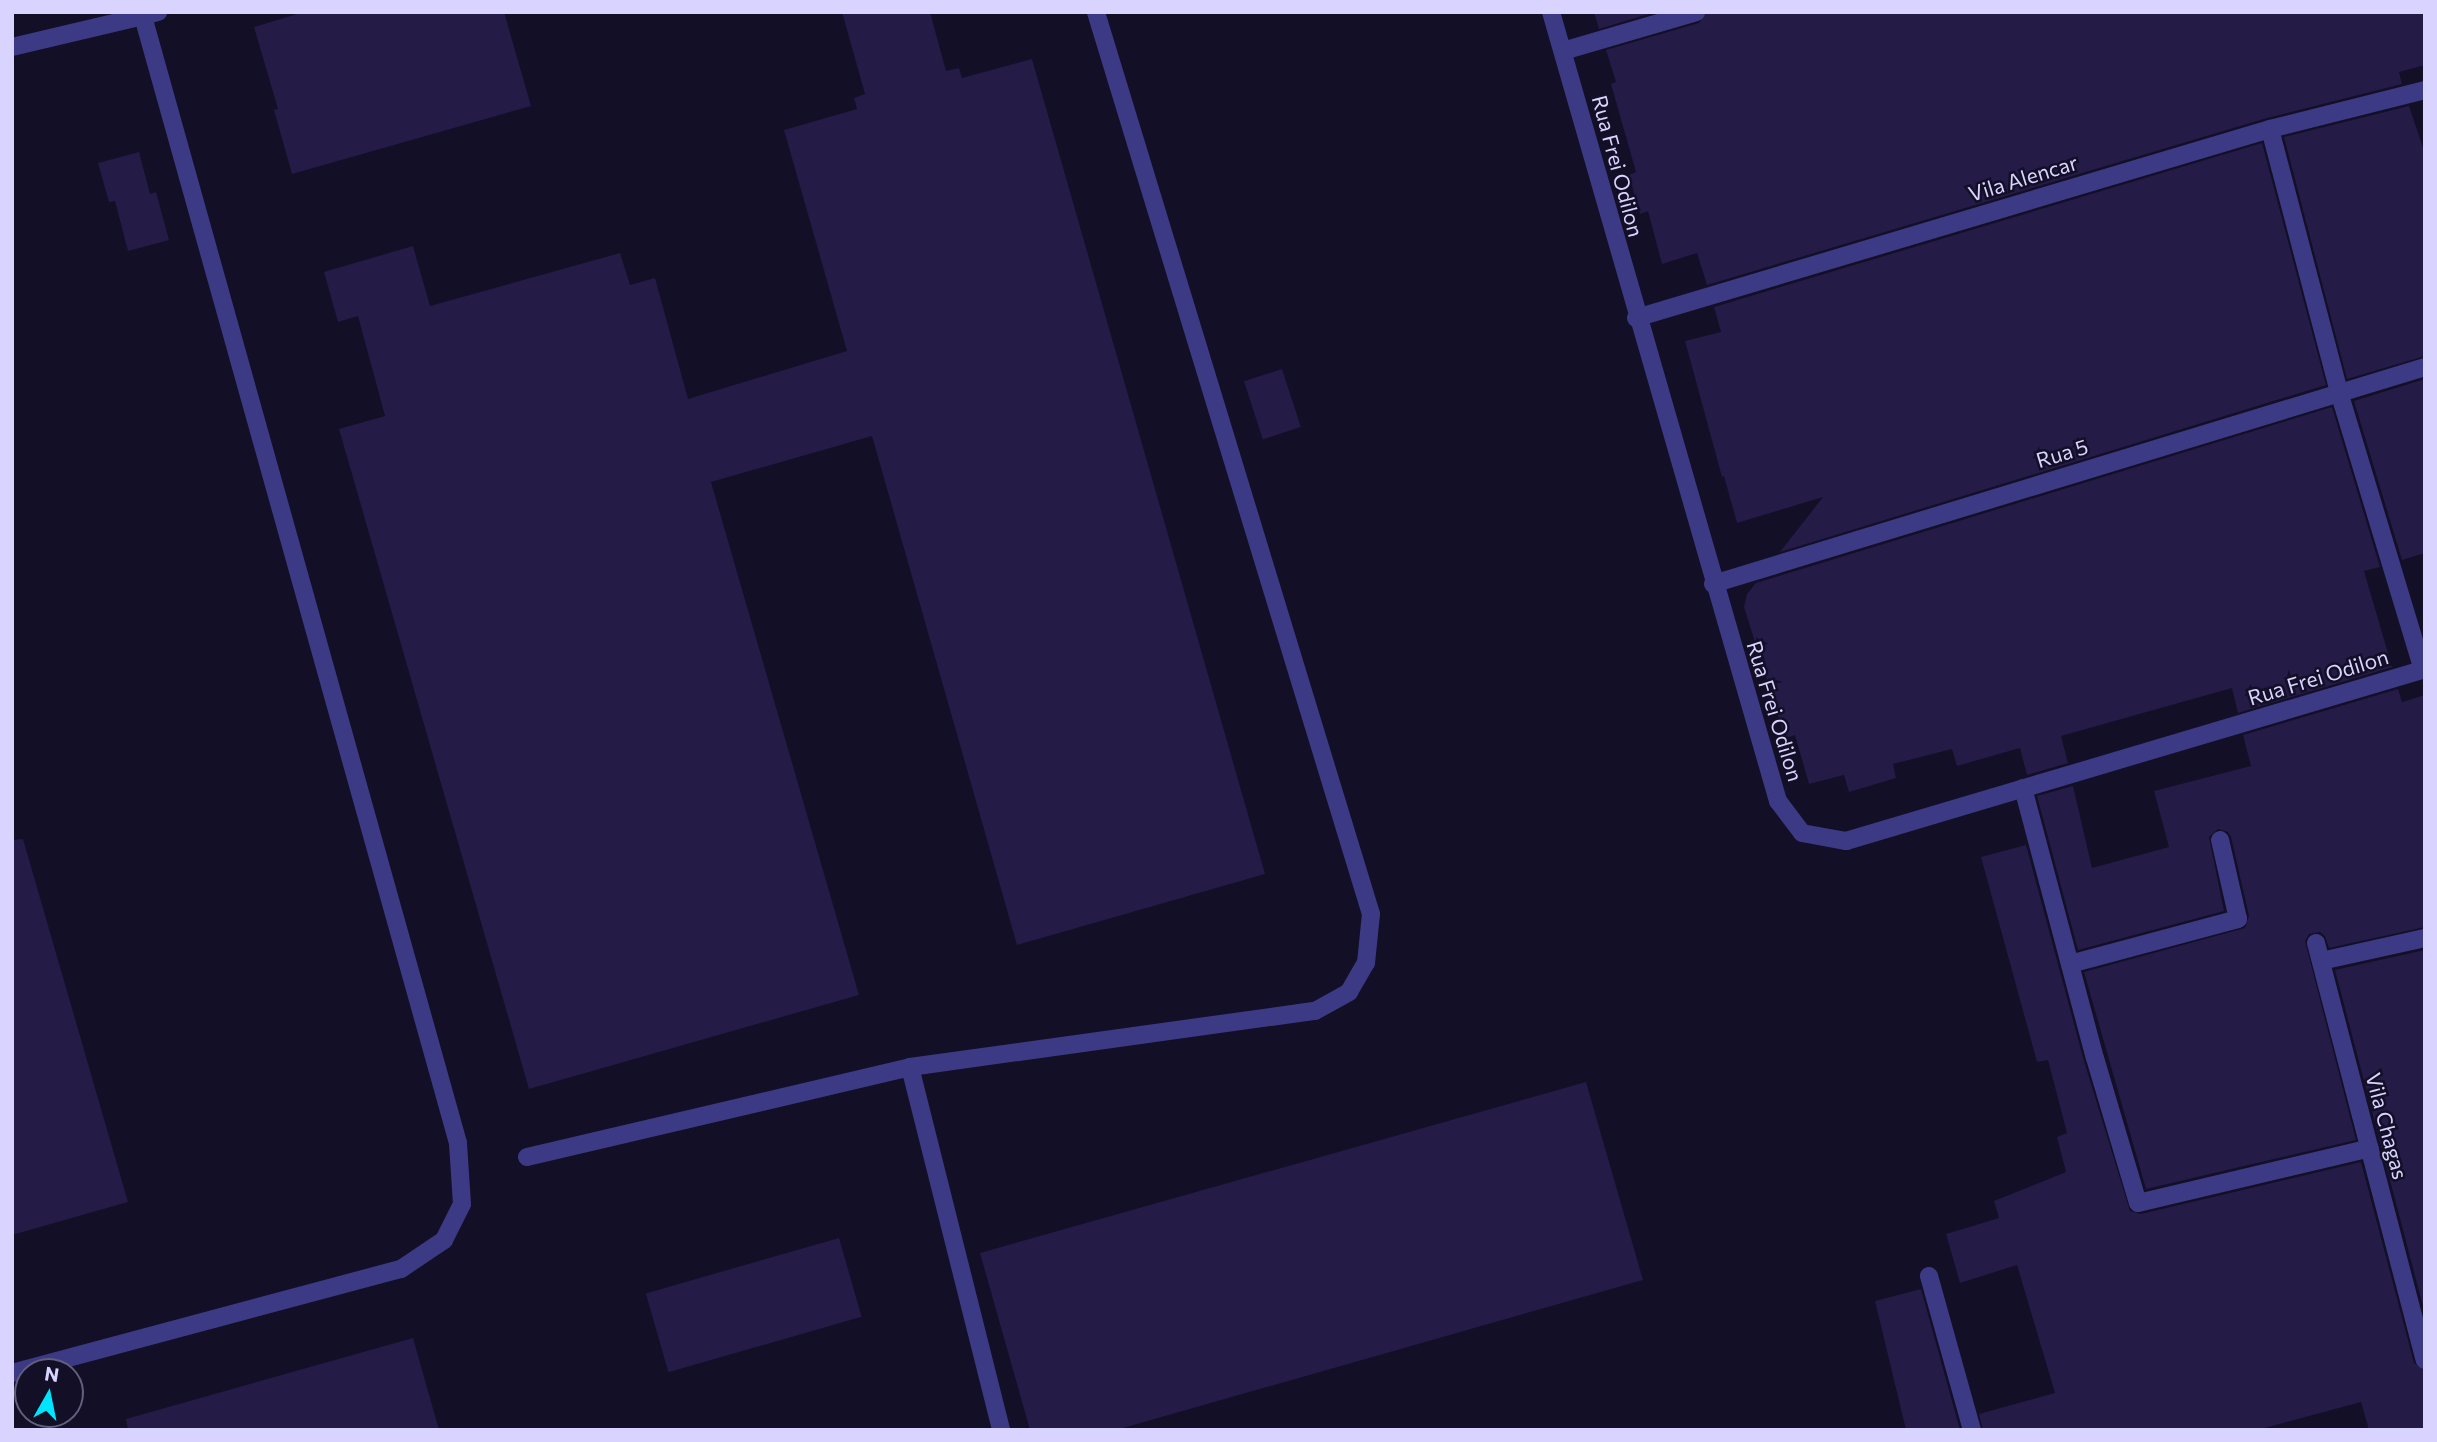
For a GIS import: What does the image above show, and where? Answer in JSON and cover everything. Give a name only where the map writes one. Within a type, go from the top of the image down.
[{"type":"street","points":[[527,1157],[910,1067],[1315,1011],[1349,992],[1366,963],[1371,914],[1096,12]]},
{"type":"street","name":"Rua Frei Odilon","points":[[1551,12],[1636,317],[1778,801],[1802,834],[1846,841],[2424,669],[2339,392],[2270,129]]},
{"type":"street","points":[[1563,51],[1696,12]]},
{"type":"street","points":[[12,47],[151,14],[458,1143],[462,1204],[444,1240],[401,1269],[12,1373]]},
{"type":"street","name":"Vila Alencar","points":[[1636,317],[2270,129],[2425,90]]},
{"type":"street","name":"Rua 5","points":[[1713,584],[2425,367]]},
{"type":"street","points":[[2023,789],[2138,1203],[2370,1148]]},
{"type":"street","points":[[2070,964],[2238,919],[2221,840]]},
{"type":"street","name":"Vila Chagas","points":[[2425,938],[2319,952],[2425,1360]]},
{"type":"street","points":[[910,1067],[1001,1430]]},
{"type":"street","points":[[1929,1276],[1972,1430]]},
{"type":"building","points":[[304,12],[504,12],[531,106],[292,174],[274,110],[278,109],[254,27]]},
{"type":"building","points":[[842,12],[930,12],[946,71],[959,68],[962,78],[1032,59],[1265,874],[1017,945],[872,436],[711,482],[859,995],[529,1089],[339,429],[385,416],[358,316],[338,322],[324,272],[413,246],[430,306],[620,253],[630,285],[655,278],[688,399],[847,351],[784,130],[857,109],[854,98],[865,94]]},
{"type":"building","points":[[1594,12],[1655,12],[1599,29]]},
{"type":"building","points":[[1707,12],[2425,12],[2425,65],[2399,72],[2402,84],[2267,118],[1707,285],[1697,253],[1662,264],[1648,211],[1640,214],[1629,175],[1636,172],[1611,84],[1616,82],[1606,50],[1699,23]]},
{"type":"building","points":[[2409,106],[2425,154],[2425,356],[2347,379],[2284,137]]},
{"type":"building","points":[[2262,143],[2326,385],[1780,552],[1823,497],[1737,523],[1685,341],[1721,332],[1714,307]]},
{"type":"building","points":[[139,152],[150,194],[156,192],[169,240],[128,251],[115,201],[109,202],[98,163]]},
{"type":"building","points":[[1282,369],[1301,427],[1263,439],[1244,381]]},
{"type":"building","points":[[2425,379],[2425,553],[2402,560],[2354,401]]},
{"type":"building","points":[[2332,407],[2380,567],[2364,571],[2392,667],[2238,713],[2232,688],[2061,736],[2068,763],[2027,775],[2020,748],[1957,766],[1952,749],[1893,764],[1896,778],[1849,792],[1844,775],[1809,784],[1795,735],[1785,738],[1744,607],[1747,594],[1756,583]]},
{"type":"building","points":[[2398,689],[2402,702],[2425,695],[2425,927],[2329,948],[2325,936],[2320,932],[2309,934],[2305,941],[2356,1140],[2146,1189],[2084,972],[2245,928],[2249,916],[2231,837],[2228,832],[2218,829],[2209,837],[2224,911],[2078,950],[2037,796],[2073,786],[2092,868],[2169,847],[2154,791],[2251,766],[2243,735]]},
{"type":"building","points":[[23,839],[128,1202],[12,1235],[12,840]]},
{"type":"building","points":[[2026,845],[2084,1061],[2130,1211],[2141,1214],[2361,1162],[2414,1363],[2425,1371],[2425,1430],[2369,1430],[2361,1402],[2257,1430],[1983,1430],[1979,1414],[2055,1393],[2017,1265],[1960,1283],[1946,1234],[1999,1218],[1994,1201],[2066,1172],[2057,1137],[2067,1133],[2048,1060],[2037,1062],[1981,857]]},
{"type":"building","points":[[2425,950],[2425,1314],[2335,970]]},
{"type":"building","points":[[1586,1082],[1643,1280],[1116,1430],[1030,1430],[980,1253]]},
{"type":"building","points":[[839,1238],[862,1317],[668,1372],[646,1293]]},
{"type":"building","points":[[1921,1289],[1960,1430],[1906,1430],[1875,1301]]},
{"type":"building","points":[[413,1338],[439,1430],[128,1430],[126,1419]]}]
